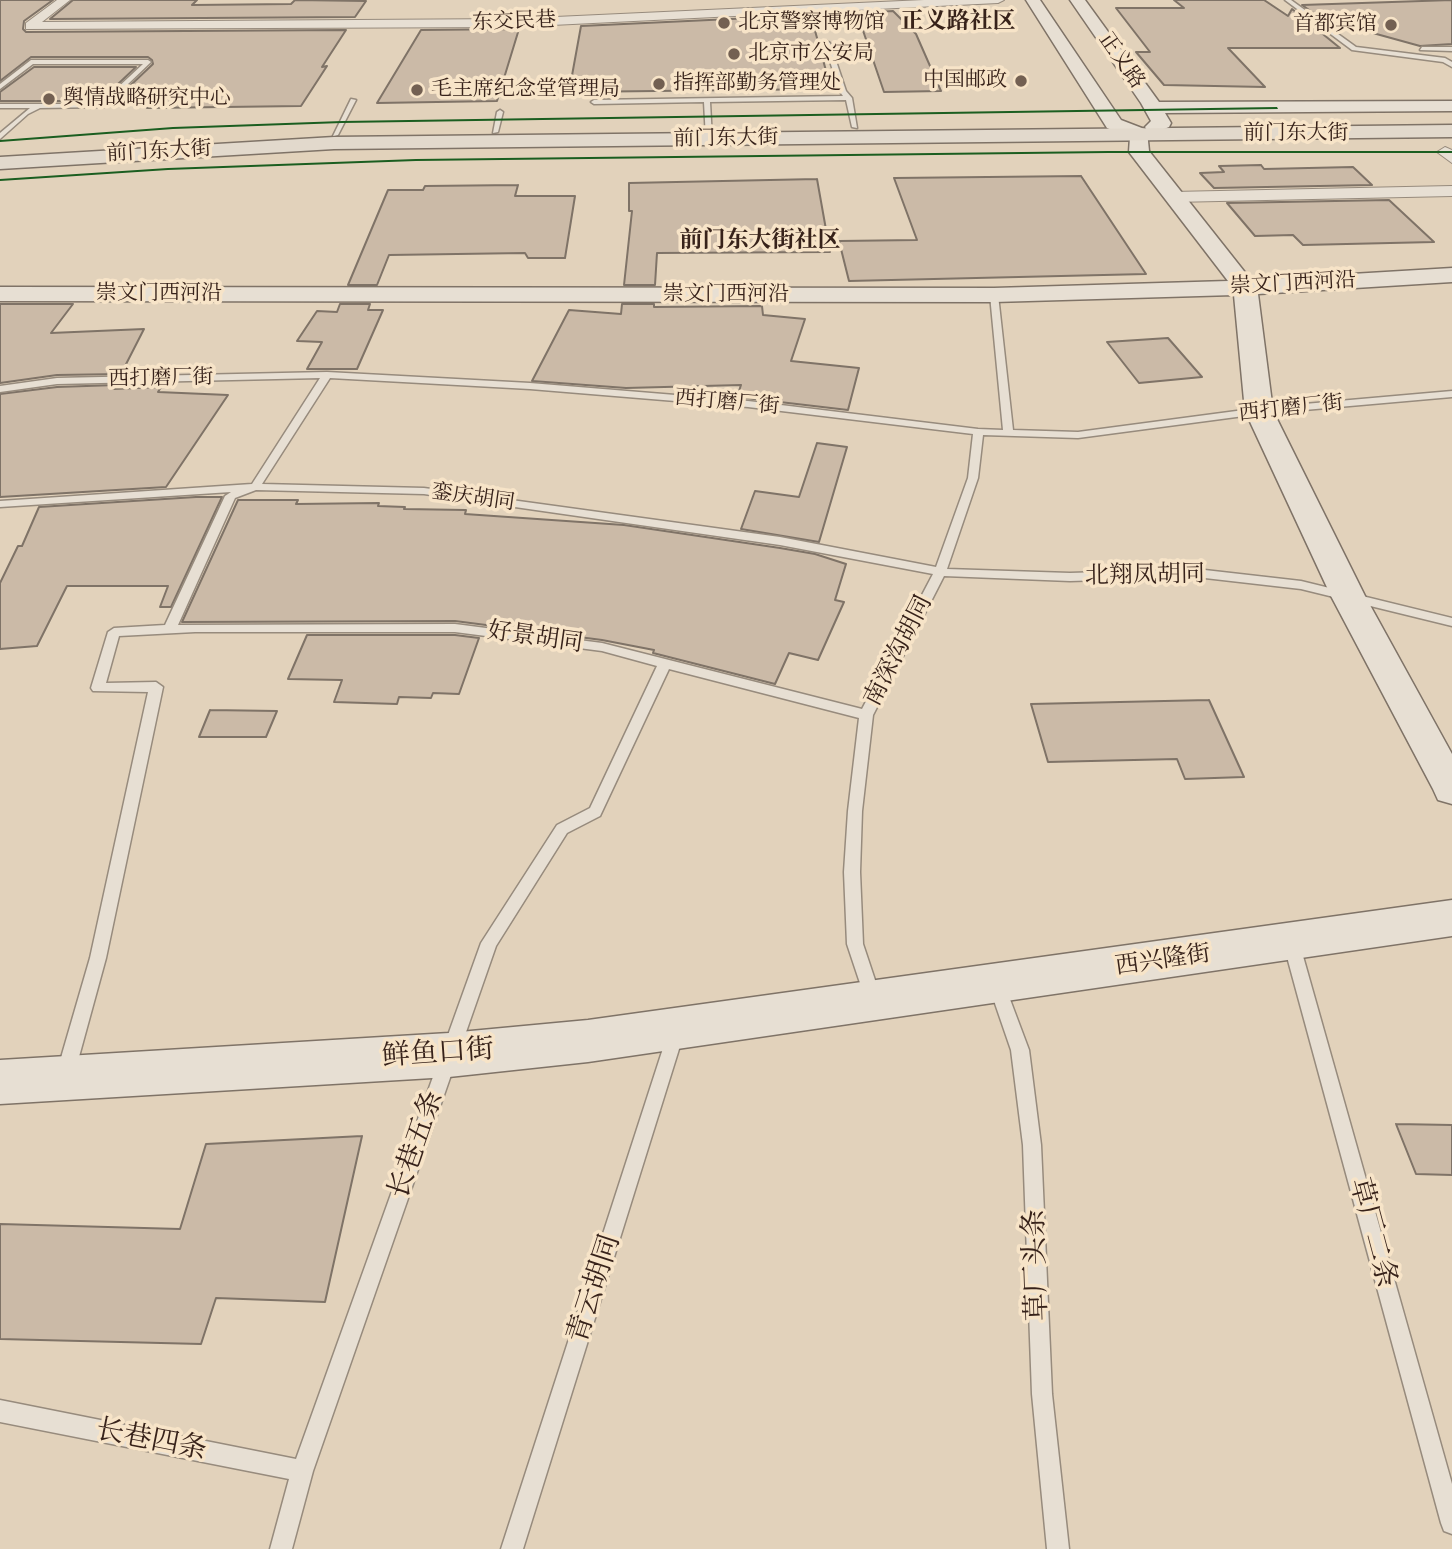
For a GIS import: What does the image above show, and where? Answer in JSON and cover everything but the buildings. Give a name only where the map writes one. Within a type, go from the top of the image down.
[{"type":"main road","name":"前门东大街","points":[[0,163],[334,144],[708,134],[855,127],[1114,124],[1157,116],[1353,121],[1452,120]]},
{"type":"main road","name":"前门东大街","points":[[0,153],[335,135],[495,132],[1140,134],[1452,131]]},
{"type":"street","name":"东交民巷","points":[[64,0],[30,26],[513,23],[998,0]]},
{"type":"street","name":"正义路","points":[[1033,0],[1114,124]]},
{"type":"street","name":"正义路","points":[[1077,0],[1157,116]]},
{"type":"street","points":[[1452,106],[1277,108],[1157,116],[1140,134],[1139,152],[1245,288],[1259,411],[1348,596],[1452,789]]},
{"type":"street","points":[[1277,108],[1353,121]]},
{"type":"street","points":[[1114,124],[1140,134]]},
{"type":"street","points":[[1173,197],[1452,191]]},
{"type":"street","name":"崇文门西河沿","points":[[0,294],[994,295],[1245,288],[1452,275]]},
{"type":"street","name":"西兴隆街","points":[[874,1001],[1452,918]]},
{"type":"street","name":"鲜鱼口街","points":[[0,1082],[449,1055],[678,1029],[874,1001]]},
{"type":"lane","points":[[1288,0],[1354,49],[1445,60],[1452,65]]},
{"type":"lane","points":[[827,43],[843,92],[849,99],[855,127]]},
{"type":"lane","points":[[1419,56],[1412,49],[1452,50]]},
{"type":"lane","points":[[0,87],[31,62],[148,62],[102,106],[0,106]]},
{"type":"lane","points":[[594,102],[849,99]]},
{"type":"lane","points":[[335,135],[353,100]]},
{"type":"lane","points":[[707,101],[708,134]]},
{"type":"lane","points":[[0,137],[26,113],[39,106]]},
{"type":"lane","points":[[495,132],[500,112]]},
{"type":"lane","points":[[994,295],[1008,432]]},
{"type":"lane","points":[[195,628],[170,629],[230,496],[255,487],[327,375]]},
{"type":"lane","name":"西打磨厂街","points":[[0,389],[57,381],[327,375],[530,386],[734,403],[978,432],[1078,436],[1259,411],[1452,394]]},
{"type":"lane","name":"南深沟胡同","points":[[874,1001],[855,944],[852,872],[855,811],[866,715],[940,572],[973,478],[978,432]]},
{"type":"lane","name":"銮庆胡同","points":[[0,504],[255,487],[424,491],[780,541],[940,572]]},
{"type":"lane","name":"北翔凤胡同","points":[[940,572],[1070,577],[1196,573],[1301,585],[1452,622]]},
{"type":"lane","name":"好景胡同","points":[[65,1076],[97,958],[156,687],[98,688],[114,632],[195,628],[454,628],[602,647],[866,715]]},
{"type":"lane","name":"长巷五条","points":[[281,1549],[302,1471],[489,943],[562,829],[595,812],[665,663]]},
{"type":"lane","name":"草厂二条","points":[[1291,942],[1452,1523]]},
{"type":"lane","name":"草厂头条","points":[[997,984],[1020,1050],[1032,1145],[1042,1394],[1058,1549]]},
{"type":"lane","name":"青云胡同","points":[[512,1549],[678,1029]]},
{"type":"lane","name":"长巷四条","points":[[0,1411],[302,1471]]},
{"type":"cycle path","points":[[0,141],[173,128],[342,122],[1277,108]]},
{"type":"cycle path","points":[[0,180],[168,169],[416,160],[1108,152],[1452,152]]},
{"type":"place","name":"北京警察博物馆","points":[[724,23]]},
{"type":"place","name":"首都宾馆","points":[[1391,25]]},
{"type":"place","name":"北京市公安局","points":[[734,54]]},
{"type":"place","name":"中国邮政","points":[[1021,81]]},
{"type":"place","name":"指挥部勤务管理处","points":[[659,84]]},
{"type":"place","name":"毛主席纪念堂管理局","points":[[417,90]]},
{"type":"place","name":"舆情战略研究中心","points":[[49,99]]},
{"type":"district","name":"正义路社区","points":[[958,22]]},
{"type":"district","name":"前门东大街社区","points":[[760,241]]}]
